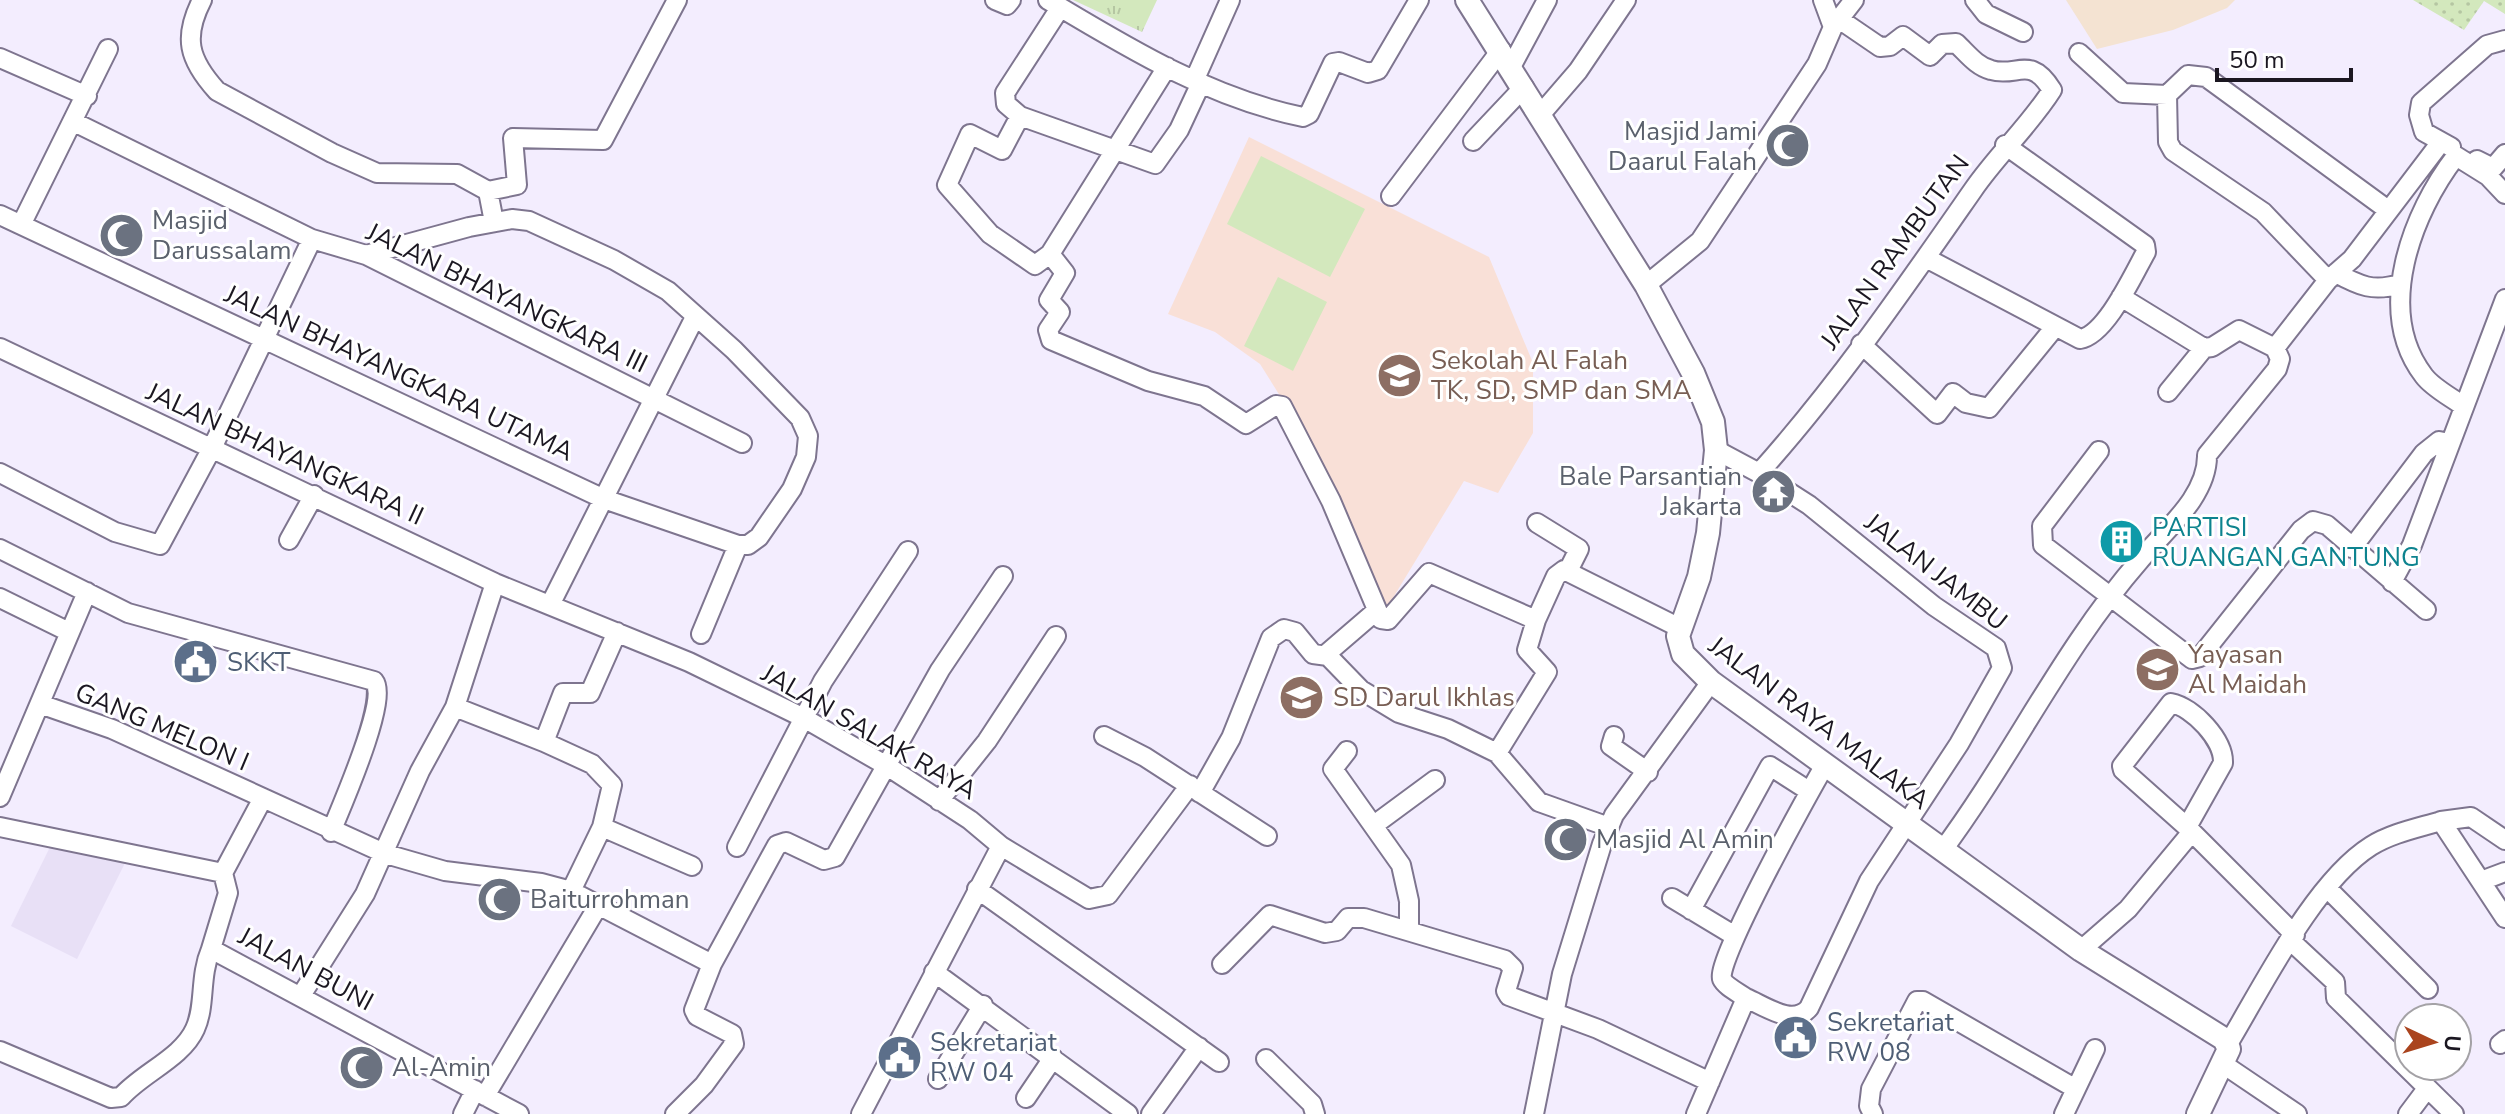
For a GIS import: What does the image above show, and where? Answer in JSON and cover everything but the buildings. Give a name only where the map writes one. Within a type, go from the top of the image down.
[{"type":"street","points":[[202,0],[190,23],[190,44],[206,80],[217,91],[377,173],[457,174],[488,191],[517,185],[513,138],[603,140],[677,0]]},
{"type":"street","points":[[995,0],[1005,5],[1011,0]]},
{"type":"street","points":[[1230,0],[1197,83],[1158,163],[1020,116],[1006,104],[1005,93],[1054,4],[1197,83],[1268,110],[1307,116],[1333,63],[1339,62],[1368,73],[1378,70],[1419,0]]},
{"type":"street","name":"JALAN RAYA MALAKA","points":[[1467,0],[1646,285],[1713,422],[1716,450],[1708,533],[1699,577],[1680,628],[1683,654],[1711,682],[1907,824],[1947,844],[2081,950],[2225,1054]]},
{"type":"street","points":[[1391,196],[1506,59],[1547,0]]},
{"type":"street","points":[[1540,115],[1578,71],[1626,0]]},
{"type":"street","points":[[1823,0],[1836,23]]},
{"type":"street","points":[[1646,285],[1700,241],[1817,64],[1836,23],[1854,0]]},
{"type":"street","points":[[1975,0],[1986,14],[2023,32]]},
{"type":"street","name":"JALAN RAMBUTAN","points":[[1759,473],[1791,437],[1928,259],[2005,145],[2052,87],[2030,69],[2019,67],[2000,72],[1981,66],[1956,43],[1942,44],[1930,56],[1903,36],[1890,46],[1880,47],[1836,23]]},
{"type":"street","points":[[2505,40],[2487,45],[2421,103],[2419,115],[2424,132],[2493,168],[2505,154]]},
{"type":"street","points":[[21,225],[108,49]]},
{"type":"street","points":[[2079,53],[2123,93],[2167,95],[2188,75],[2206,77],[2388,210]]},
{"type":"street","points":[[0,58],[87,96]]},
{"type":"street","points":[[1020,116],[1002,150],[970,134],[947,185],[990,234],[1035,265],[1050,254],[1167,67]]},
{"type":"street","points":[[1473,141],[1524,87]]},
{"type":"street","points":[[2167,95],[2168,142],[2173,151],[2263,212],[2332,277],[2368,289],[2381,290],[2400,284]]},
{"type":"street","name":"JALAN BHAYANGKARA III","points":[[74,122],[312,239],[366,255],[742,443]]},
{"type":"street","points":[[2275,348],[2332,277],[2352,259],[2441,142]]},
{"type":"street","points":[[1928,259],[2075,338],[2086,339],[2101,326],[2121,297],[2146,252],[2145,245],[2005,145]]},
{"type":"street","points":[[2463,406],[2428,380],[2414,359],[2402,315],[2400,284],[2411,242],[2426,206],[2456,156],[2488,176],[2505,194]]},
{"type":"street","points":[[488,191],[494,222]]},
{"type":"street","name":"JALAN BHAYANGKARA UTAMA","points":[[0,215],[263,336],[604,499],[738,545]]},
{"type":"street","points":[[366,255],[494,222],[529,221],[649,277],[734,350],[800,418],[808,436],[806,457],[792,489],[759,537],[748,545],[738,545],[701,634]]},
{"type":"street","points":[[0,473],[115,532],[154,546],[165,541],[312,239]]},
{"type":"street","points":[[1050,254],[1065,273],[1049,300],[1060,312],[1048,330],[1051,340],[1148,381],[1204,396],[1246,424],[1276,405],[1282,406],[1331,501],[1375,612],[1381,619],[1388,620],[1429,573],[1536,620]]},
{"type":"street","points":[[1947,844],[2110,595],[2194,497],[2208,470],[2207,455],[2277,369],[2280,359],[2275,348],[2234,329],[2212,347],[2204,348],[2121,297]]},
{"type":"street","points":[[2392,582],[2412,545],[2505,299]]},
{"type":"street","points":[[550,605],[695,317]]},
{"type":"street","points":[[1861,344],[1937,414],[1953,393],[1966,403],[1989,408],[2055,327]]},
{"type":"street","name":"JALAN BHAYANGKARA II","points":[[0,348],[495,583],[550,605]]},
{"type":"street","points":[[2168,392],[2204,348]]},
{"type":"street","points":[[2352,548],[2424,453],[2439,441],[2449,443]]},
{"type":"street","points":[[1716,450],[1759,473]]},
{"type":"street","points":[[2099,451],[2042,526],[2040,538],[2047,549],[2196,660],[2313,521],[2327,525],[2426,610]]},
{"type":"street","name":"JALAN JAMBU","points":[[1759,473],[1809,505],[2000,655],[2002,668],[1996,681],[1907,824]]},
{"type":"street","points":[[289,540],[314,495]]},
{"type":"street","points":[[1497,753],[1547,672],[1527,650],[1536,620],[1556,576],[1568,571],[1579,549],[1537,523]]},
{"type":"street","points":[[0,549],[128,613],[161,625],[234,641],[374,681],[378,686],[368,733],[331,832]]},
{"type":"street","points":[[737,847],[802,717],[908,551]]},
{"type":"street","points":[[1568,571],[1680,628]]},
{"type":"street","points":[[675,1114],[704,1085],[734,1044],[732,1034],[695,1013],[712,964],[777,845],[786,842],[831,860],[971,619],[1003,576]]},
{"type":"street","points":[[302,994],[339,941],[386,854],[420,771],[455,707],[495,583]]},
{"type":"street","points":[[0,797],[67,631],[87,592]]},
{"type":"street","points":[[0,598],[67,631]]},
{"type":"street","name":"JALAN SALAK RAYA","points":[[550,605],[689,662],[802,717],[887,766],[1001,846],[1078,895],[1099,899],[1108,895],[1195,789]]},
{"type":"street","points":[[1195,789],[1231,738],[1271,638],[1284,629],[1291,630],[1320,658],[1375,612]]},
{"type":"street","points":[[544,742],[563,693],[590,693],[617,632]]},
{"type":"street","points":[[939,801],[987,741],[1056,636]]},
{"type":"street","points":[[1325,655],[1361,690],[1399,713],[1448,729],[1497,753],[1539,802],[1609,827]]},
{"type":"street","points":[[1534,1114],[1562,974],[1609,827],[1711,682]]},
{"type":"street","points":[[2081,950],[2128,909],[2189,830],[2214,781],[2223,754],[2210,731],[2178,705],[2171,703],[2122,768],[2189,830],[2293,938],[2335,982],[2336,998],[2426,1090],[2454,1114]]},
{"type":"street","name":"GANG MELON I","points":[[40,704],[112,729],[331,832],[386,854],[445,871],[541,883],[571,891],[712,964]]},
{"type":"street","points":[[455,707],[544,742],[592,764],[608,777],[613,794],[602,827],[571,891]]},
{"type":"street","points":[[1104,736],[1195,789],[1267,836]]},
{"type":"street","points":[[1614,736],[1611,746],[1648,772]]},
{"type":"street","points":[[1347,751],[1333,769],[1401,865],[1409,901],[1409,930]]},
{"type":"street","points":[[1825,765],[1735,936],[1721,974],[1724,982],[1746,998],[1794,1018],[1802,1016],[1869,881],[1907,824]]},
{"type":"street","points":[[1691,910],[1770,766],[1809,791]]},
{"type":"street","points":[[1374,825],[1435,780]]},
{"type":"street","points":[[0,827],[223,873],[263,798]]},
{"type":"street","points":[[2198,1114],[2225,1054],[2293,938],[2327,888],[2373,845],[2441,821],[2471,817],[2505,840]]},
{"type":"street","points":[[2441,821],[2505,918]]},
{"type":"street","points":[[602,827],[692,866]]},
{"type":"street","points":[[861,1114],[1001,846]]},
{"type":"street","points":[[2481,881],[2505,872]]},
{"type":"street","name":"JALAN BUNI","points":[[223,873],[228,893],[211,949],[302,994],[519,1114]]},
{"type":"street","points":[[2327,888],[2428,989]]},
{"type":"street","points":[[977,889],[1219,1062]]},
{"type":"street","points":[[1672,898],[1735,936]]},
{"type":"street","points":[[463,1114],[480,1093],[598,906]]},
{"type":"street","points":[[1222,964],[1270,915],[1325,933],[1337,931],[1344,921],[1353,918],[1409,930],[1505,960],[1513,968],[1507,994],[1598,1029],[1710,1082]]},
{"type":"street","points":[[0,1051],[111,1098],[121,1097],[136,1079],[189,1039],[196,1027],[204,966],[211,949]]},
{"type":"street","points":[[934,972],[1128,1114]]},
{"type":"street","points":[[1696,1114],[1746,998]]},
{"type":"street","points":[[1873,1114],[1869,1106],[1871,1089],[1917,1001],[1923,1001],[2076,1089]]},
{"type":"street","points":[[938,1079],[983,1005]]},
{"type":"street","points":[[1151,1114],[1199,1047]]},
{"type":"street","points":[[2064,1114],[2095,1049]]},
{"type":"street","points":[[2225,1054],[2297,1114]]},
{"type":"street","points":[[1026,1098],[1053,1058]]},
{"type":"street","points":[[1266,1059],[1312,1104],[1315,1114]]},
{"type":"street","points":[[2408,1114],[2426,1090]]},
{"type":"shaded area","points":[[2066,0],[2235,0],[2227,8],[2173,30],[2097,49]]},
{"type":"shaded area","name":"Sekolah Al Falah TK, SD, SMP dan SMA","points":[[1249,137],[1489,257],[1533,363],[1533,433],[1498,493],[1464,481],[1385,611],[1304,434],[1260,364],[1215,332],[1168,314]]},
{"type":"shaded area","points":[[53,841],[127,859],[77,959],[11,926]]},
{"type":"green space","points":[[1073,0],[1157,0],[1142,32]]},
{"type":"green space","points":[[2413,0],[2505,0],[2505,14],[2484,1],[2464,30]]},
{"type":"green space","points":[[1261,156],[1365,209],[1330,277],[1227,224]]},
{"type":"green space","points":[[1278,277],[1327,302],[1293,371],[1244,346]]},
{"type":"place","name":"Masjid Jami Daarul Falah","points":[[1788,146]]},
{"type":"place","name":"Masjid Darussalam","points":[[121,235]]},
{"type":"place","name":"Sekolah Al Falah TK, SD, SMP dan SMA","points":[[1400,375]]},
{"type":"place","name":"Bale Parsantian Jakarta","points":[[1773,491]]},
{"type":"place","name":"PARTISI RUANGAN GANTUNG","points":[[2121,542]]},
{"type":"place","name":"SKKT","points":[[196,662]]},
{"type":"place","name":"Yayasan Al Maidah","points":[[2157,669]]},
{"type":"place","name":"SD Darul Ikhlas","points":[[1302,697]]},
{"type":"place","name":"Masjid Al Amin","points":[[1565,839]]},
{"type":"place","name":"Baiturrohman","points":[[499,899]]},
{"type":"place","name":"Sekretariat RW 08","points":[[1796,1037]]},
{"type":"place","name":"Sekretariat RW 04","points":[[899,1057]]},
{"type":"place","name":"Al-Amin","points":[[361,1067]]}]
